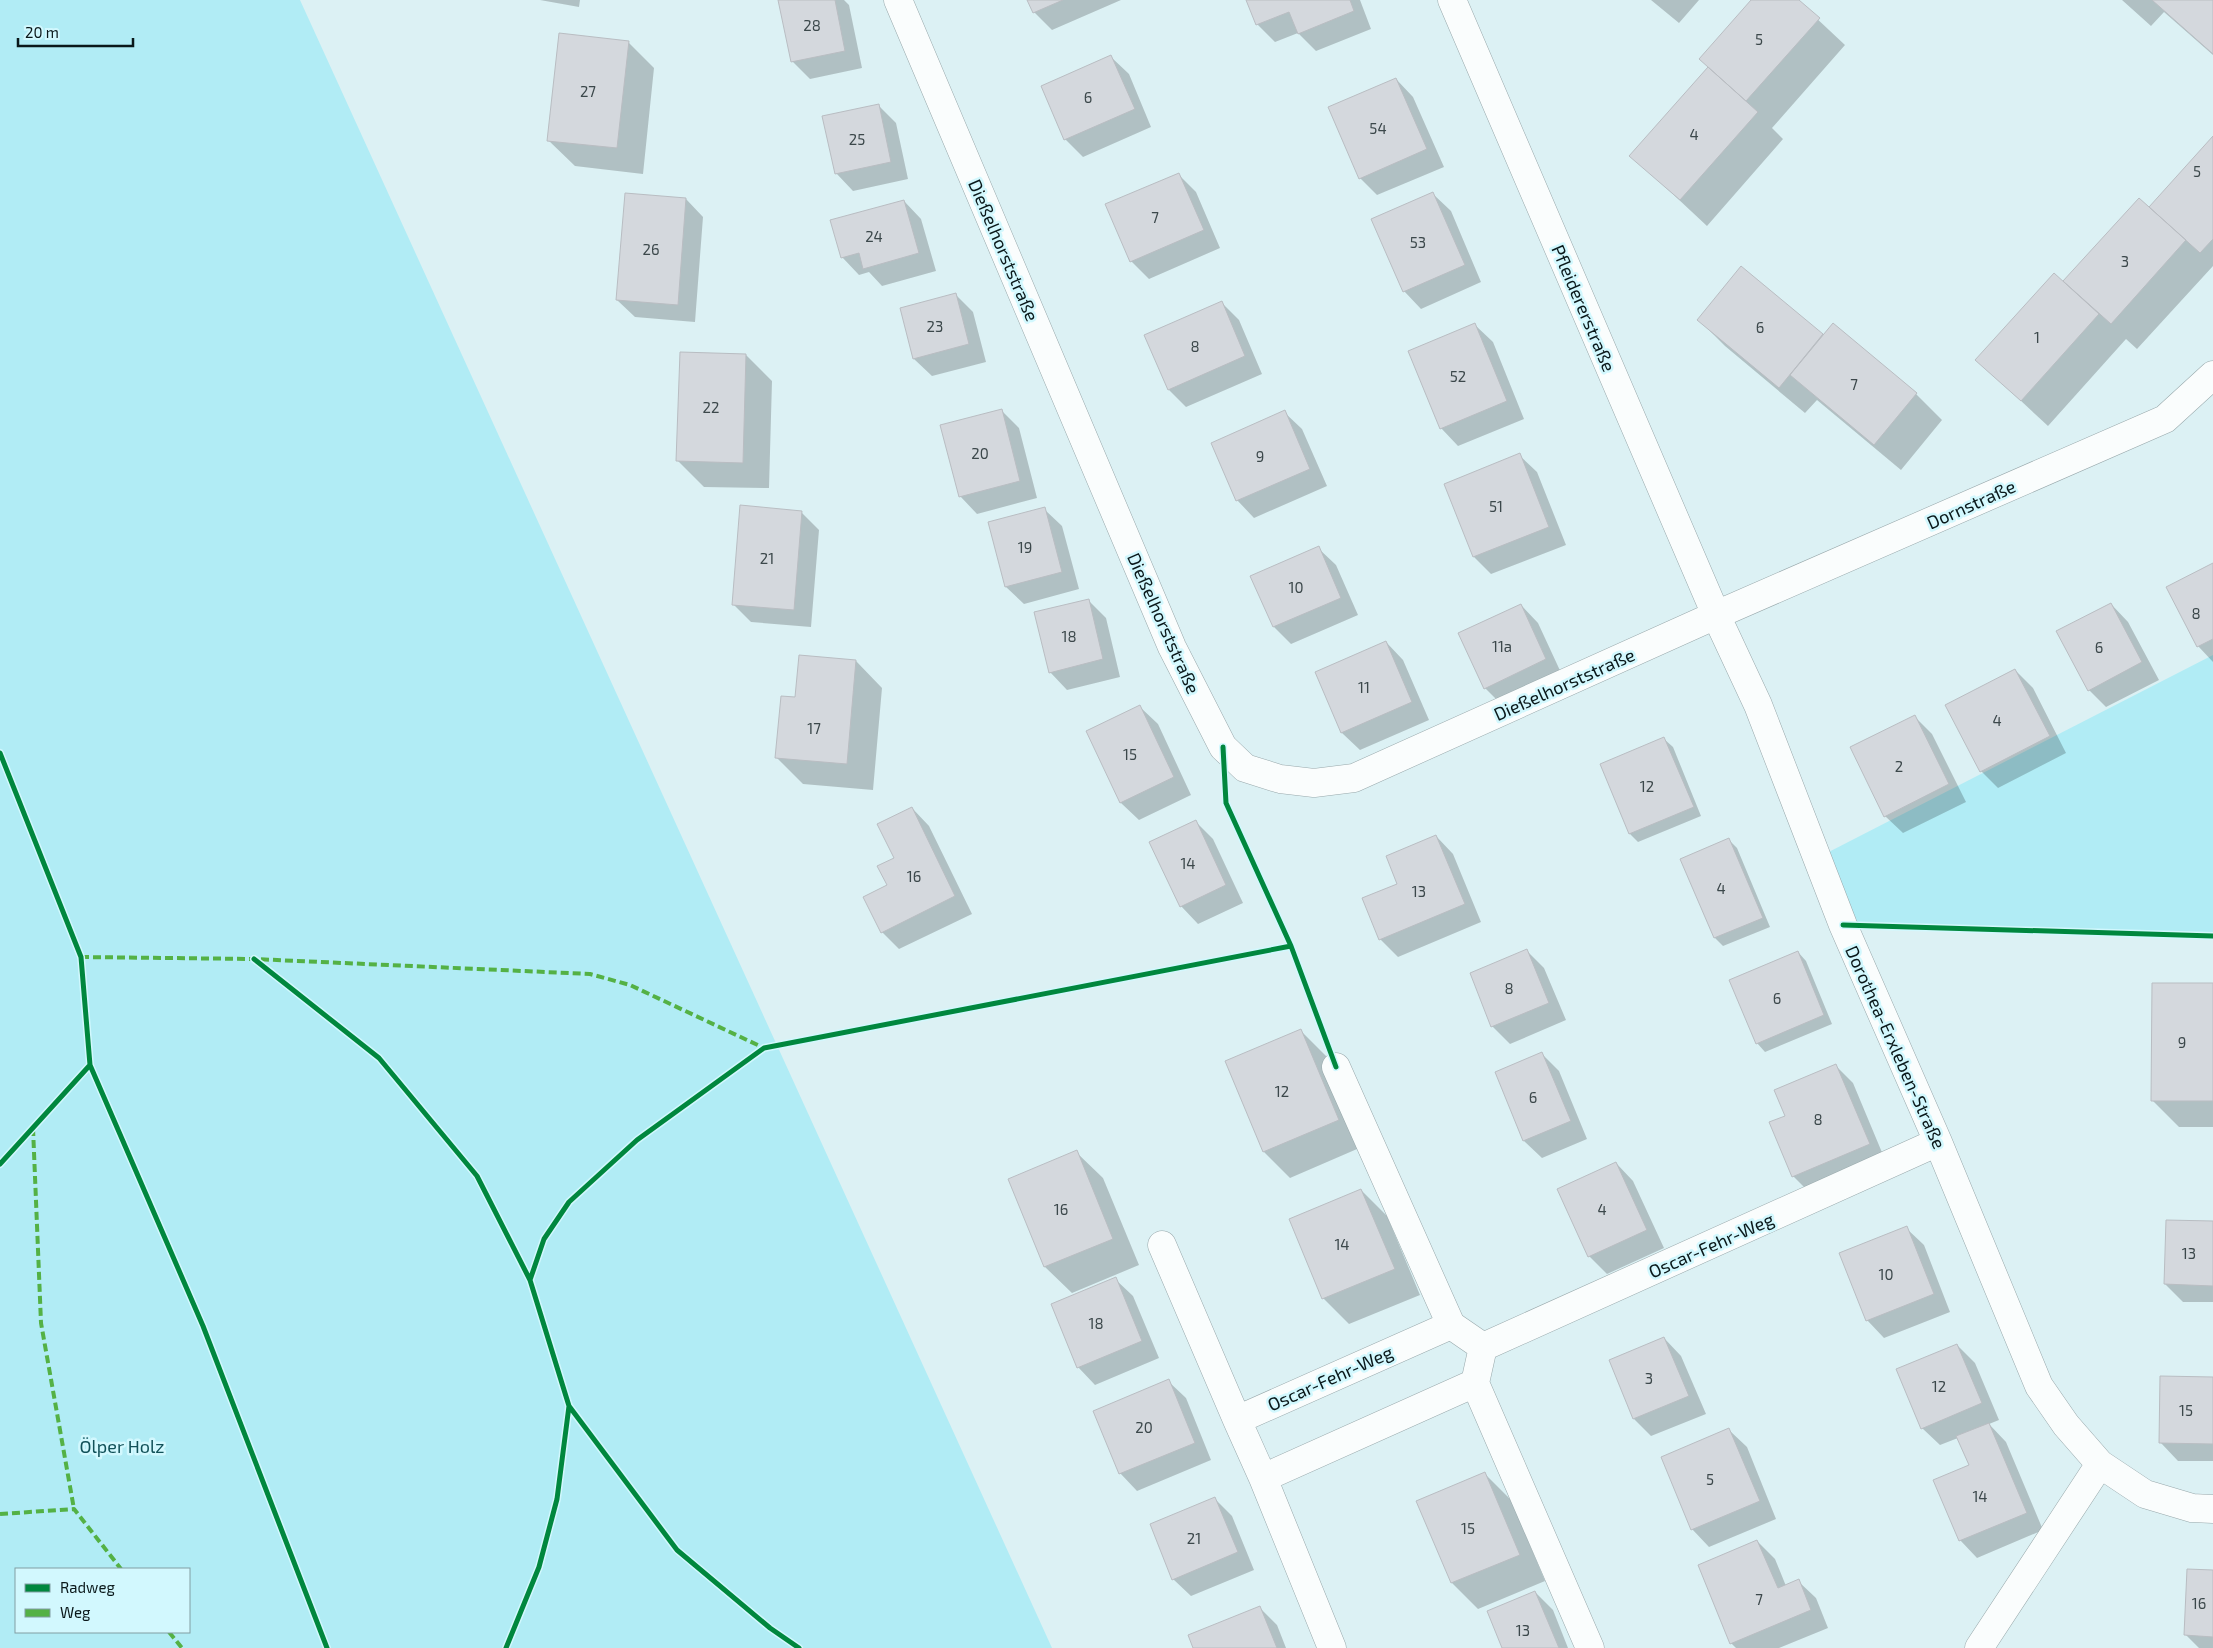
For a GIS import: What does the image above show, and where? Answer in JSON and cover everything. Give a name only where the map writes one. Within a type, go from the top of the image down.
[{"type":"street","name":"Dießelhorststraße","points":[[898,0],[1172,647],[1223,747],[1244,768],[1280,779],[1314,783],[1354,778],[1716,615]]},
{"type":"street","name":"Pfleidererstraße","points":[[1452,0],[1716,615]]},
{"type":"street","name":"Dornstraße","points":[[1716,615],[2165,420],[2213,375]]},
{"type":"street","name":"Dorothea-Erxleben-Straße","points":[[1716,615],[1758,705],[1843,924],[1938,1142],[2039,1386],[2066,1424],[2100,1464],[2145,1494],[2192,1508],[2213,1509]]},
{"type":"street","points":[[1336,1067],[1450,1325],[1483,1347],[1475,1383],[1590,1648]]},
{"type":"street","name":"Oscar-Fehr-Weg","points":[[1483,1347],[1938,1142]]},
{"type":"street","points":[[1162,1245],[1263,1478],[1332,1648]]},
{"type":"street","name":"Oscar-Fehr-Weg","points":[[1237,1420],[1450,1325]]},
{"type":"street","points":[[1263,1478],[1475,1383]]},
{"type":"street","points":[[1979,1648],[2100,1464]]},
{"type":"green space","name":"Ölper Holz","points":[[0,0],[300,0],[1052,1648],[0,1648]]},
{"type":"green space","points":[[2213,655],[2213,936],[1843,925],[1817,858]]},
{"type":"building","points":[[778,0],[835,0],[845,51],[791,62]]},
{"type":"building","points":[[1027,0],[1063,0],[1033,13]]},
{"type":"building","points":[[1246,0],[1350,0],[1354,11],[1298,34],[1289,12],[1256,25]]},
{"type":"building","points":[[1751,0],[1799,0],[1820,18],[1746,101],[1699,59]]},
{"type":"building","points":[[2152,0],[2213,0],[2213,54]]},
{"type":"building","points":[[559,33],[629,41],[617,148],[547,141]]},
{"type":"building","points":[[1111,55],[1135,109],[1064,140],[1041,86]]},
{"type":"building","points":[[1708,67],[1758,112],[1680,200],[1629,156]]},
{"type":"building","points":[[1396,78],[1427,149],[1359,179],[1328,107]]},
{"type":"building","points":[[879,104],[891,162],[835,174],[822,116]]},
{"type":"building","points":[[2213,136],[2213,239],[2200,253],[2149,207]]},
{"type":"building","points":[[1179,173],[1204,230],[1130,262],[1105,204]]},
{"type":"building","points":[[1433,192],[1465,265],[1403,292],[1371,219]]},
{"type":"building","points":[[625,193],[686,198],[678,305],[616,300]]},
{"type":"building","points":[[2139,198],[2186,240],[2111,324],[2063,281]]},
{"type":"building","points":[[904,200],[919,253],[863,269],[859,253],[841,258],[830,220]]},
{"type":"building","points":[[1741,266],[1823,334],[1779,388],[1697,320]]},
{"type":"building","points":[[2054,273],[2099,314],[2021,401],[1975,360]]},
{"type":"building","points":[[956,293],[969,344],[913,359],[900,308]]},
{"type":"building","points":[[1222,301],[1245,356],[1168,390],[1144,335]]},
{"type":"building","points":[[1475,323],[1507,401],[1440,429],[1408,351]]},
{"type":"building","points":[[1833,323],[1917,393],[1874,445],[1790,375]]},
{"type":"building","points":[[680,352],[746,354],[743,463],[676,461]]},
{"type":"building","points":[[1002,409],[1020,481],[959,497],[940,425]]},
{"type":"building","points":[[1285,410],[1310,469],[1236,501],[1211,443]]},
{"type":"building","points":[[1520,453],[1549,527],[1473,557],[1444,484]]},
{"type":"building","points":[[740,505],[802,511],[794,610],[732,605]]},
{"type":"building","points":[[1045,507],[1062,572],[1005,587],[988,522]]},
{"type":"building","points":[[1319,546],[1341,598],[1273,627],[1250,576]]},
{"type":"building","points":[[2213,563],[2213,639],[2197,647],[2166,587]]},
{"type":"building","points":[[1089,599],[1103,659],[1049,673],[1034,612]]},
{"type":"building","points":[[2111,603],[2142,662],[2088,691],[2056,631]]},
{"type":"building","points":[[1521,604],[1546,659],[1484,689],[1458,633]]},
{"type":"building","points":[[1386,641],[1412,702],[1341,733],[1315,672]]},
{"type":"building","points":[[799,655],[856,660],[847,764],[775,758],[781,696],[795,697]]},
{"type":"building","points":[[2015,669],[2050,736],[1980,772],[1945,705]]},
{"type":"building","points":[[1140,705],[1174,777],[1120,803],[1086,731]]},
{"type":"building","points":[[1915,715],[1949,784],[1884,817],[1850,747]]},
{"type":"building","points":[[1664,737],[1694,807],[1629,834],[1600,764]]},
{"type":"building","points":[[912,807],[955,896],[881,933],[863,897],[887,885],[877,866],[894,858],[877,824]]},
{"type":"building","points":[[1196,820],[1226,885],[1180,907],[1149,842]]},
{"type":"building","points":[[1436,835],[1465,904],[1379,940],[1362,898],[1397,884],[1386,856]]},
{"type":"building","points":[[1729,838],[1763,918],[1714,938],[1680,859]]},
{"type":"building","points":[[1527,949],[1549,1003],[1491,1027],[1470,973]]},
{"type":"building","points":[[1798,951],[1824,1015],[1756,1044],[1729,980]]},
{"type":"building","points":[[2152,983],[2213,983],[2213,1101],[2151,1101]]},
{"type":"building","points":[[1301,1029],[1339,1120],[1263,1152],[1225,1061]]},
{"type":"building","points":[[1542,1052],[1571,1121],[1523,1141],[1495,1072]]},
{"type":"building","points":[[1836,1064],[1870,1144],[1792,1177],[1769,1122],[1785,1116],[1774,1090]]},
{"type":"building","points":[[1077,1150],[1113,1239],[1044,1267],[1008,1179]]},
{"type":"building","points":[[1616,1162],[1647,1230],[1588,1257],[1557,1189]]},
{"type":"building","points":[[1361,1189],[1395,1269],[1322,1299],[1289,1219]]},
{"type":"building","points":[[2166,1220],[2213,1221],[2213,1286],[2164,1284]]},
{"type":"building","points":[[1907,1226],[1934,1294],[1866,1321],[1839,1253]]},
{"type":"building","points":[[1116,1277],[1142,1341],[1077,1368],[1051,1304]]},
{"type":"building","points":[[1664,1337],[1689,1396],[1633,1419],[1609,1360]]},
{"type":"building","points":[[1957,1344],[1982,1403],[1921,1429],[1896,1369]]},
{"type":"building","points":[[2160,1376],[2213,1377],[2213,1444],[2159,1443]]},
{"type":"building","points":[[1169,1379],[1195,1443],[1119,1474],[1093,1411]]},
{"type":"building","points":[[1989,1423],[2027,1513],[1959,1541],[1933,1480],[1969,1465],[1956,1436]]},
{"type":"building","points":[[1729,1428],[1760,1501],[1691,1530],[1661,1457]]},
{"type":"building","points":[[1485,1472],[1520,1555],[1451,1583],[1416,1501]]},
{"type":"building","points":[[1215,1497],[1238,1552],[1172,1580],[1150,1524]]},
{"type":"building","points":[[1757,1540],[1778,1588],[1799,1579],[1811,1610],[1730,1644],[1698,1565]]},
{"type":"building","points":[[2187,1569],[2213,1570],[2213,1637],[2184,1635]]},
{"type":"building","points":[[1535,1591],[1559,1648],[1502,1648],[1487,1611]]},
{"type":"building","points":[[1260,1606],[1277,1648],[1193,1648],[1188,1635]]},
{"type":"marked path","points":[[81,957],[254,959],[590,974],[630,985],[764,1048]]},
{"type":"marked path","points":[[33,1128],[41,1323],[74,1509]]},
{"type":"marked path","points":[[0,1514],[74,1509],[120,1568]]},
{"type":"marked path","points":[[170,1633],[182,1648]]},
{"type":"cycle path","points":[[1223,747],[1226,803],[1291,946],[1336,1067]]},
{"type":"cycle path","points":[[0,753],[81,957],[90,1065],[0,1164]]},
{"type":"cycle path","points":[[1843,925],[2213,936]]},
{"type":"cycle path","points":[[799,1648],[770,1628],[677,1550],[569,1406],[530,1280],[544,1239],[569,1202],[637,1140],[764,1048],[1291,946]]},
{"type":"cycle path","points":[[254,959],[379,1058],[477,1176],[530,1280]]},
{"type":"cycle path","points":[[90,1065],[203,1326],[327,1648]]},
{"type":"cycle path","points":[[506,1648],[539,1567],[557,1499],[569,1406]]}]
